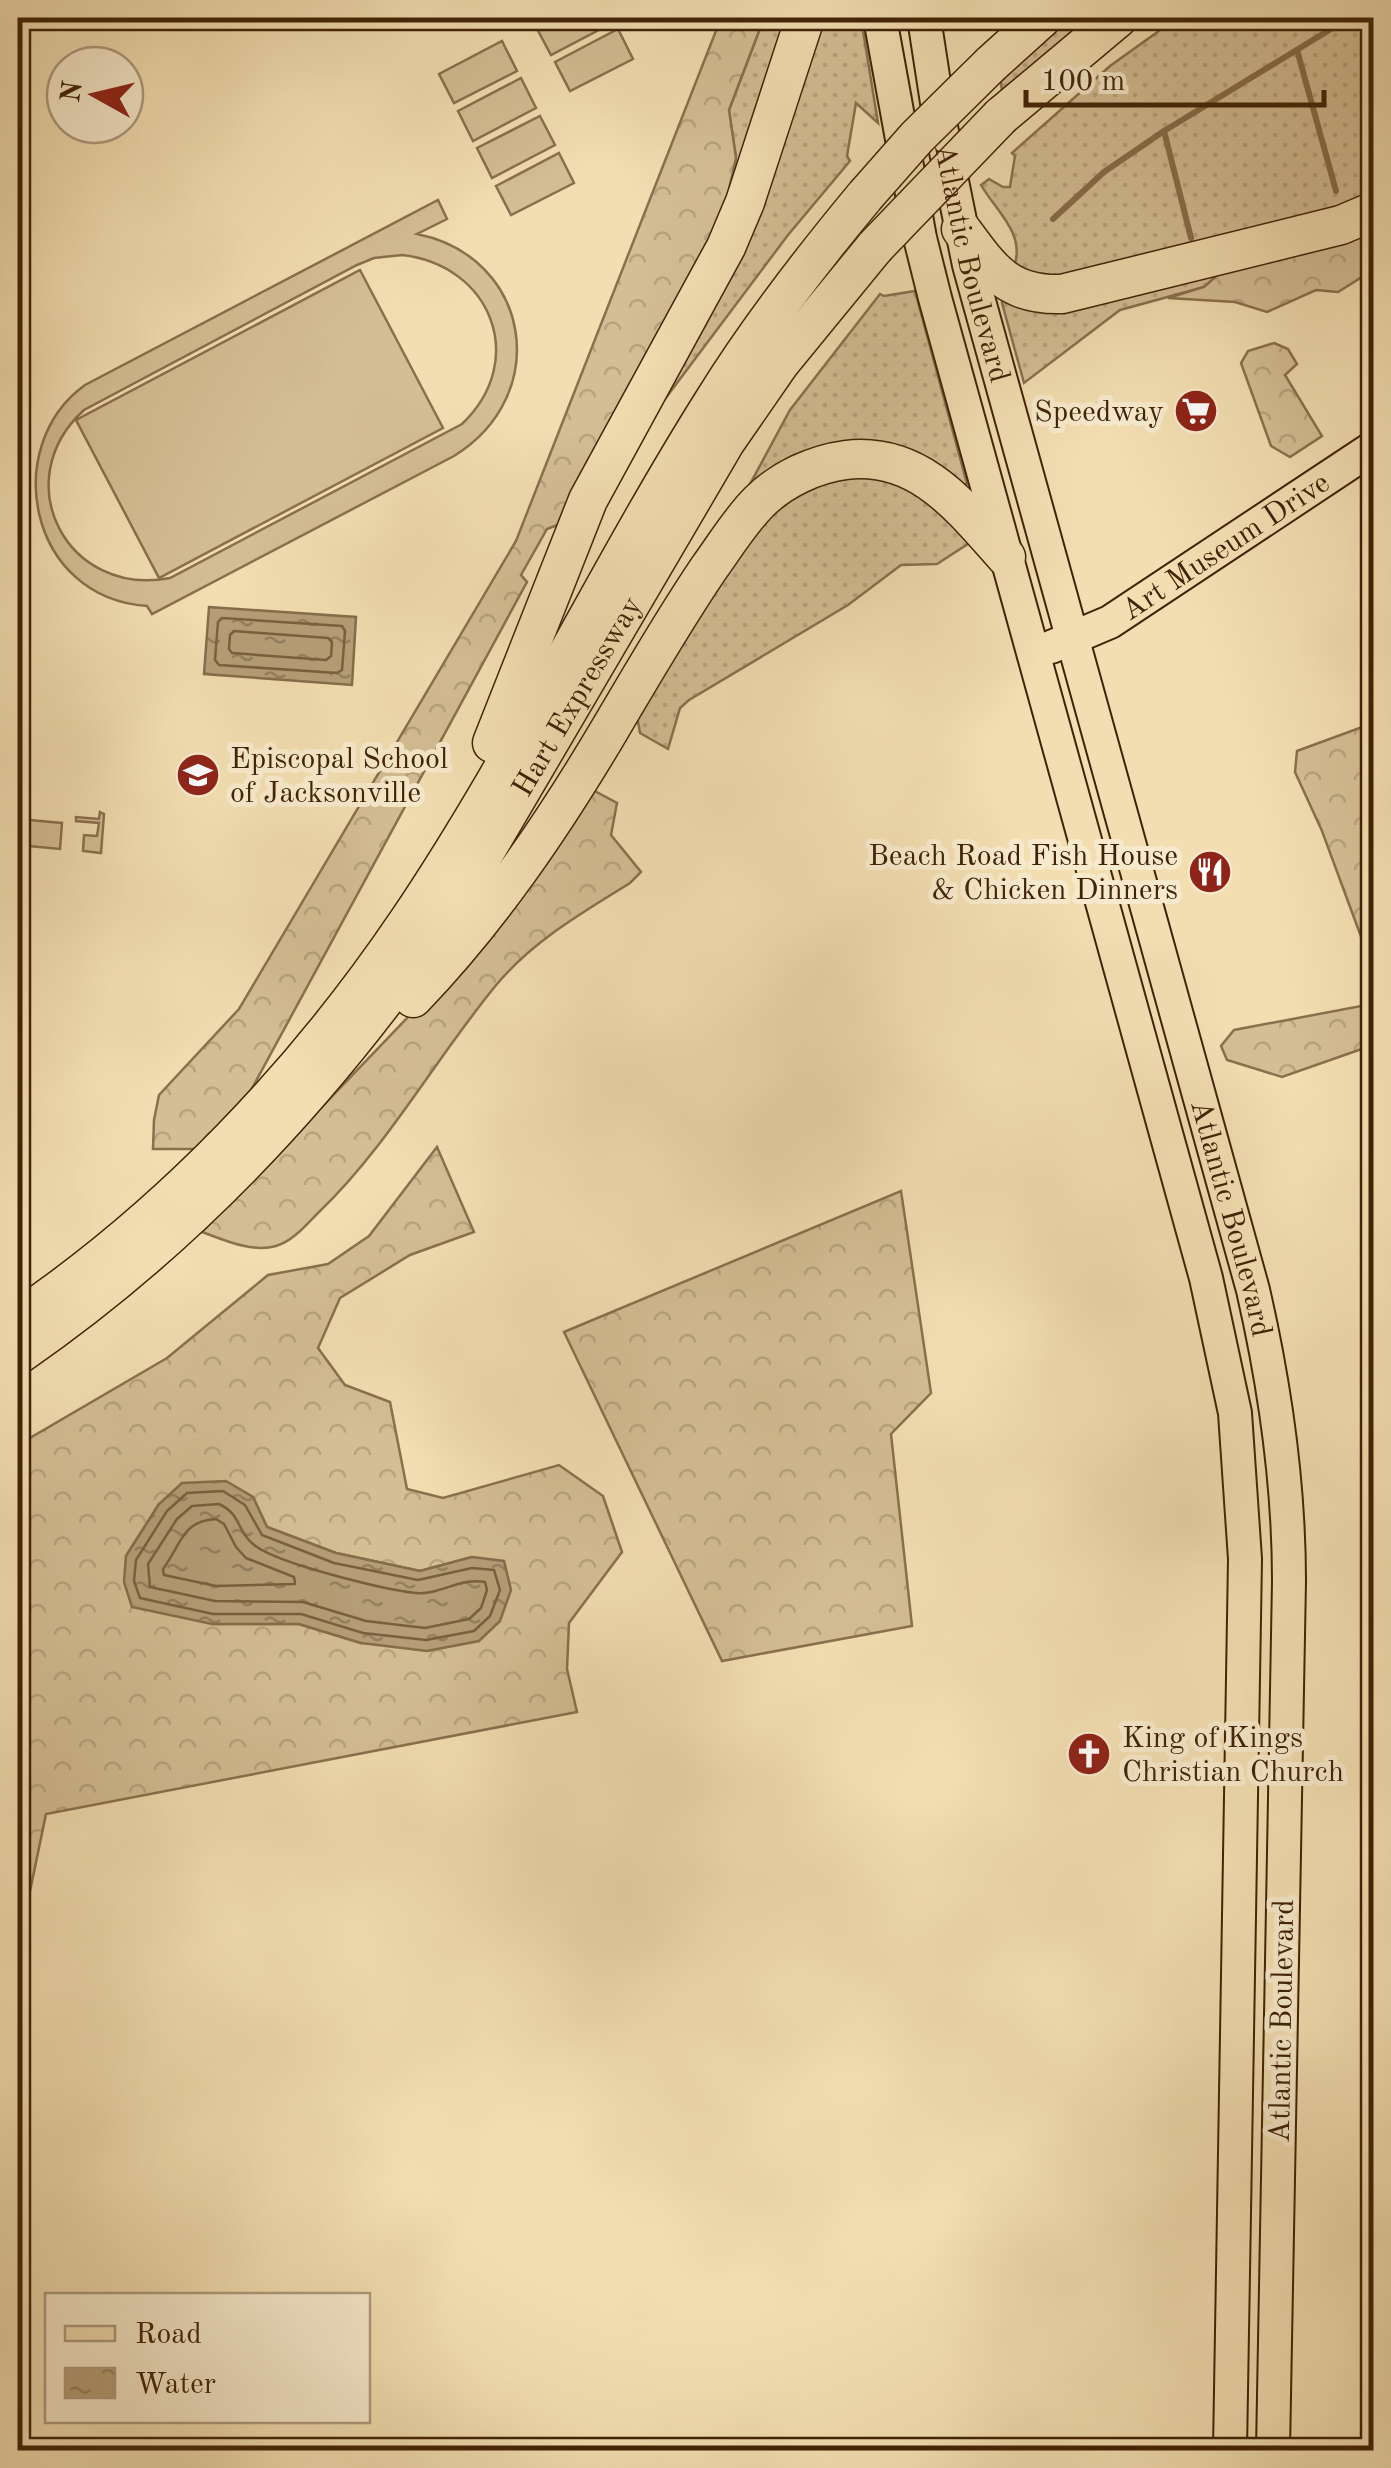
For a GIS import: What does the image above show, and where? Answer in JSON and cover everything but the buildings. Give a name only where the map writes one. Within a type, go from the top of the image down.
[{"type":"highway","points":[[436,878],[588,500],[726,247],[805,18]]},
{"type":"highway","points":[[990,64],[1033,18]]},
{"type":"highway","name":"Hart Expressway","points":[[18,1355],[126,1273],[225,1163],[345,1008],[436,878],[712,403],[774,310],[917,137],[1042,18]]},
{"type":"highway","name":"Hart Expressway","points":[[18,1320],[306,1098],[360,1034],[455,901],[684,509],[752,403],[823,307],[875,246],[1000,116],[1118,18]]},
{"type":"highway","points":[[1074,52],[1131,18]]},
{"type":"highway","points":[[961,229],[987,264],[1020,290],[1037,295],[1062,294],[1341,225],[1374,211]]},
{"type":"highway","points":[[306,1098],[385,1028],[455,952],[503,892],[586,769],[692,593],[760,501],[785,481],[848,460],[893,463],[930,479],[948,492],[1006,558]]},
{"type":"main road","name":"Atlantic Boulevard","points":[[880,18],[920,238],[1206,1278],[1235,1413],[1242,1489],[1246,1642],[1230,2450]]},
{"type":"main road","name":"Atlantic Boulevard","points":[[924,18],[961,229],[1253,1290],[1272,1383],[1284,1468],[1289,1581],[1274,2450]]},
{"type":"main road","name":"Art Museum Drive","points":[[1033,654],[1110,622],[1374,446]]},
{"type":"green space","points":[[550,18],[611,18],[614,22],[551,55],[535,25]]},
{"type":"green space","points":[[721,18],[764,18],[729,110],[736,158],[717,243],[560,524],[547,529],[521,575],[527,582],[250,1092],[198,1149],[153,1149],[159,1095],[239,1009],[516,541]]},
{"type":"green space","points":[[764,18],[795,18],[717,243],[736,158],[729,110]]},
{"type":"green space","points":[[813,18],[861,18],[878,123],[856,103],[847,156],[850,161],[788,235],[665,399],[656,393]]},
{"type":"green space","points":[[1062,18],[1094,18],[1002,91],[1001,82],[993,80]]},
{"type":"green space","points":[[1177,18],[1373,18],[1373,201],[1040,284],[1015,264],[1017,252],[1012,232],[981,185],[989,179],[1010,187],[1015,156],[1012,153],[1110,66]]},
{"type":"green space","points":[[618,29],[633,59],[570,91],[555,62]]},
{"type":"green space","points":[[502,41],[517,71],[454,103],[439,74]]},
{"type":"green space","points":[[521,78],[536,108],[473,141],[458,111]]},
{"type":"green space","points":[[540,116],[555,145],[492,178],[477,148]]},
{"type":"green space","points":[[559,153],[574,183],[511,215],[496,186]]},
{"type":"green space","points":[[438,200],[447,219],[417,234],[455,248],[485,270],[505,298],[515,331],[516,365],[506,399],[486,430],[454,456],[152,614],[147,606],[107,597],[75,577],[53,549],[40,515],[36,480],[42,444],[58,412],[85,385]],"holes":[[[402,255],[433,263],[458,277],[478,296],[490,319],[496,345],[493,372],[482,399],[462,424],[170,578],[134,579],[102,570],[77,552],[59,528],[50,500],[50,469],[61,438],[84,410],[357,265],[374,258]]]},
{"type":"green space","points":[[1373,220],[1373,270],[1338,292],[1316,290],[1267,312],[1235,302],[1168,298],[1204,287],[1229,265]]},
{"type":"green space","points":[[1229,265],[1204,287],[1120,310],[1024,383],[1002,303],[1003,291]]},
{"type":"green space","points":[[360,270],[443,428],[159,578],[76,420]]},
{"type":"green space","points":[[915,291],[967,484],[956,488],[906,458],[736,510],[790,410],[880,294]]},
{"type":"green space","points":[[1274,343],[1288,349],[1297,364],[1285,375],[1322,436],[1290,457],[1271,446],[1241,363],[1248,351]]},
{"type":"green space","points":[[823,474],[909,478],[974,540],[937,564],[901,565],[848,605],[689,700],[680,708],[668,749],[640,733],[635,704],[761,514]]},
{"type":"green space","points":[[1374,723],[1373,969],[1322,831],[1295,772],[1297,751]]},
{"type":"green space","points":[[591,789],[617,803],[611,835],[641,872],[511,968],[367,1160],[294,1237],[276,1246],[257,1248],[202,1232],[432,992]]},
{"type":"green space","points":[[100,812],[104,814],[101,853],[83,851],[84,835],[97,836],[99,823],[76,821],[76,817],[99,819]]},
{"type":"green space","points":[[18,819],[62,823],[60,849],[18,845]]},
{"type":"green space","points":[[1373,999],[1373,1045],[1282,1077],[1227,1060],[1221,1046],[1234,1030],[1372,1004]]},
{"type":"green space","points":[[437,1147],[474,1232],[410,1255],[340,1298],[318,1348],[345,1385],[390,1402],[407,1489],[443,1498],[559,1465],[603,1496],[622,1552],[569,1623],[567,1669],[577,1712],[46,1814],[23,1925],[18,1928],[18,1445],[167,1358],[268,1275],[328,1264],[369,1236]],"holes":[[[253,1497],[267,1527],[336,1553],[420,1571],[472,1557],[361,1643],[299,1624],[212,1624],[126,1556],[159,1504]]]},
{"type":"green space","points":[[901,1191],[931,1393],[891,1434],[912,1626],[722,1661],[564,1332]]},
{"type":"water","points":[[209,607],[356,617],[352,685],[204,674]]},
{"type":"water","points":[[226,1481],[253,1497],[267,1527],[336,1553],[420,1571],[472,1557],[504,1561],[511,1590],[500,1621],[479,1641],[427,1651],[361,1643],[299,1624],[212,1624],[132,1607],[124,1582],[126,1556],[159,1504],[182,1483]]},
{"type":"waterway","points":[[1053,219],[1104,172],[1164,131],[1349,18]]},
{"type":"waterway","points":[[1297,50],[1336,191]]},
{"type":"waterway","points":[[1164,131],[1191,238]]},
{"type":"place","name":"Speedway","points":[[1196,411]]},
{"type":"place","name":"Episcopal School of Jacksonville","points":[[198,775]]},
{"type":"place","name":"Beach Road Fish House & Chicken Dinners","points":[[1210,872]]},
{"type":"place","name":"King of Kings Christian Church","points":[[1089,1754]]}]
